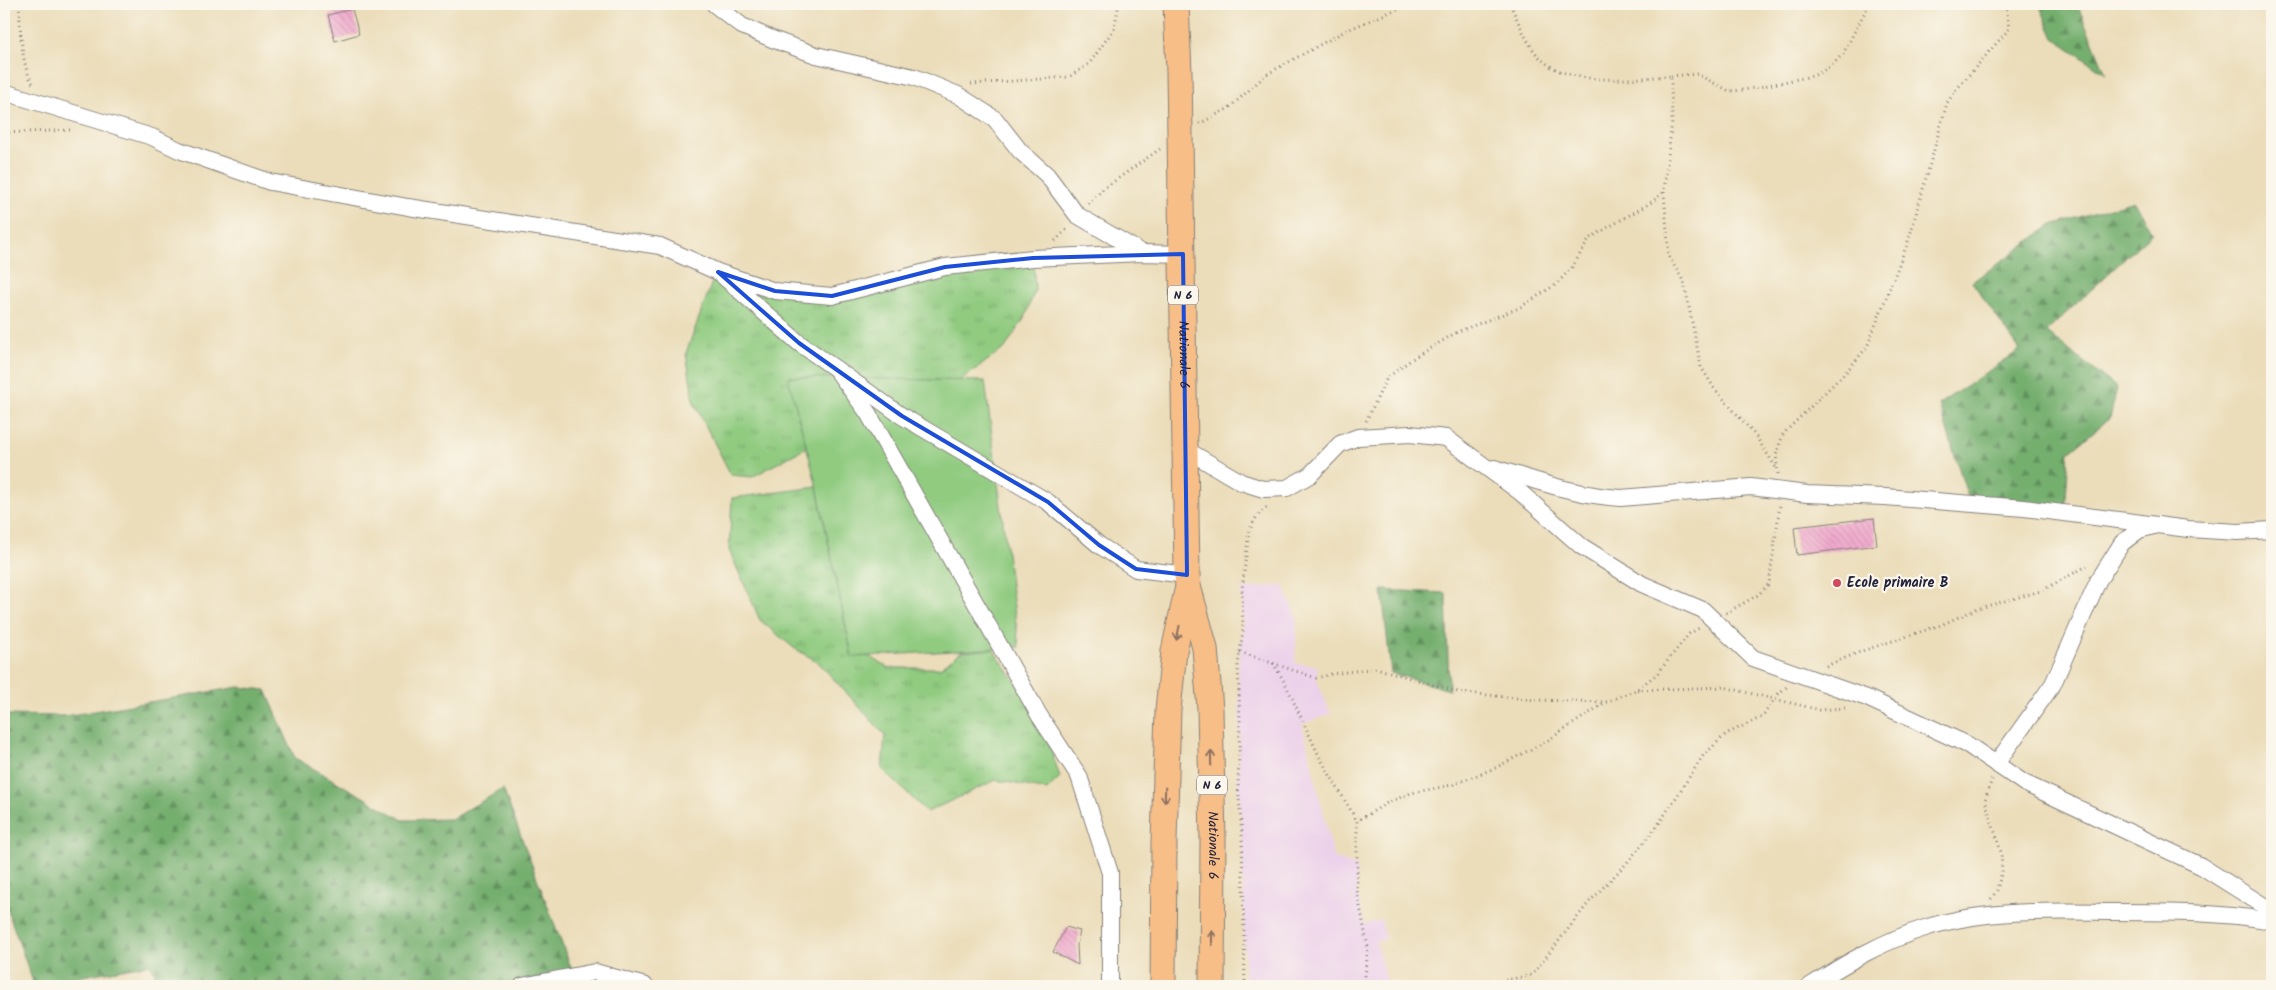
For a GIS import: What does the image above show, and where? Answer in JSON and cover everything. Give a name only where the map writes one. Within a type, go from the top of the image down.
[{"type":"main road","name":"Nationale 6","points":[[1163,986],[1164,842],[1168,710],[1174,651],[1188,580],[1176,4]]},
{"type":"main road","name":"Nationale 6","points":[[1188,580],[1204,648],[1210,709],[1213,839],[1212,986]]},
{"type":"street","points":[[714,4],[742,26],[790,45],[825,57],[914,76],[958,95],[995,119],[1020,151],[1047,176],[1077,215],[1142,253]]},
{"type":"street","points":[[4,92],[152,137],[179,150],[270,182],[427,210],[660,246],[718,272],[775,291],[832,296],[945,267],[1033,258],[1142,253],[1182,254]]},
{"type":"street","points":[[718,272],[799,343],[902,416],[1048,502],[1099,545],[1136,569],[1188,580]]},
{"type":"street","points":[[836,369],[868,413],[1034,707],[1079,776],[1110,873],[1110,986]]},
{"type":"street","points":[[1186,449],[1241,482],[1263,489],[1287,488],[1310,475],[1340,444],[1358,437],[1410,434],[1446,438],[1520,492],[1581,546],[1642,584],[1703,610],[1752,658],[1872,701],[1968,745],[2024,783],[2201,866],[2272,911]]},
{"type":"street","points":[[1482,464],[1561,488],[1601,497],[1621,498],[1751,487],[1807,494],[1884,497],[2024,508],[2188,529],[2228,531],[2272,530]]},
{"type":"street","points":[[1996,764],[2053,684],[2098,582],[2122,543],[2139,530],[2157,525]]},
{"type":"street","points":[[1810,986],[1858,956],[1925,928],[1997,913],[2234,914],[2272,921]]},
{"type":"street","points":[[522,986],[595,972],[645,986]]},
{"type":"path","points":[[19,4],[23,48],[29,78],[44,104]]},
{"type":"path","points":[[938,87],[1069,77],[1089,64],[1114,29],[1119,4]]},
{"type":"path","points":[[1033,258],[1065,233],[1077,215],[1103,189],[1180,134],[1229,108],[1267,74],[1344,31],[1409,4]]},
{"type":"path","points":[[1510,4],[1539,57],[1558,70],[1594,79],[1697,74],[1729,91],[1744,90],[1813,76],[1830,67],[1843,54],[1869,4]]},
{"type":"path","points":[[1357,821],[1395,799],[1411,793],[1452,785],[1495,768],[1547,741],[1606,702],[1636,690],[1657,674],[1690,634],[1758,595],[1769,584],[1780,491],[1776,456],[1783,434],[1846,372],[1867,347],[1909,239],[1947,103],[1955,91],[2009,29],[2006,4]]},
{"type":"path","points":[[1671,76],[1672,122],[1664,191],[1669,257],[1684,282],[1701,367],[1714,388],[1756,436],[1778,470]]},
{"type":"path","points":[[1358,437],[1387,378],[1412,359],[1457,332],[1518,308],[1555,285],[1571,268],[1590,238],[1652,202],[1664,191]]},
{"type":"path","points":[[1245,986],[1242,836],[1238,785],[1240,721],[1238,665],[1243,630],[1242,589],[1249,531],[1257,516],[1287,488]]},
{"type":"path","points":[[1476,986],[1532,975],[1590,901],[1626,864],[1658,825],[1703,756],[1726,734],[1762,716],[1779,693],[1802,675],[1862,651],[1941,625],[1976,609],[2041,591],[2091,563]]},
{"type":"path","points":[[1240,652],[1316,678],[1376,668],[1458,692],[1537,700],[1606,702]]},
{"type":"path","points":[[1273,663],[1285,683],[1320,758],[1357,821],[1357,891],[1368,948],[1364,986]]},
{"type":"path","points":[[1636,690],[1724,687],[1820,710],[1838,709],[1872,701]]},
{"type":"path","points":[[1980,916],[1997,890],[2002,871],[2001,852],[1985,800],[1996,764]]},
{"type":"highlighted area","points":[[1183,254],[1187,575],[1136,569],[1099,545],[1048,502],[902,416],[799,343],[718,272],[775,291],[832,296],[945,267],[1033,258]]},
{"type":"shaded area","points":[[1283,585],[1297,618],[1295,663],[1318,666],[1316,678],[1331,714],[1302,724],[1334,858],[1357,866],[1357,891],[1364,924],[1381,920],[1386,939],[1376,942],[1387,986],[1245,986],[1242,836],[1238,785],[1240,721],[1238,665],[1243,630],[1242,589]]},
{"type":"green space","points":[[2039,4],[2077,4],[2106,74],[2054,38]]},
{"type":"green space","points":[[2134,201],[2152,233],[2046,332],[2117,388],[2110,418],[2069,452],[2065,513],[1970,504],[1939,404],[2020,350],[1972,282],[2052,225]]},
{"type":"green space","points":[[1033,258],[1035,290],[1025,317],[1005,348],[959,381],[789,377],[807,447],[752,477],[731,475],[694,403],[686,353],[714,277],[832,296]]},
{"type":"green space","points":[[788,377],[985,381],[1019,647],[852,657],[817,487]]},
{"type":"green space","points":[[817,487],[852,657],[869,656],[889,668],[940,668],[961,652],[993,649],[1039,715],[1060,777],[1047,790],[996,780],[927,812],[882,769],[885,735],[818,662],[794,648],[760,620],[729,550],[732,498]]},
{"type":"green space","points":[[1382,590],[1446,593],[1449,690],[1391,673]]},
{"type":"green space","points":[[239,687],[266,690],[295,758],[403,820],[451,819],[503,789],[578,986],[162,986],[150,964],[34,985],[4,900],[4,715],[65,716]]},
{"type":"building","points":[[352,9],[359,34],[335,41],[328,15]]},
{"type":"building","points":[[1874,518],[1877,545],[1797,555],[1794,527]]},
{"type":"building","points":[[1066,927],[1080,931],[1077,945],[1078,965],[1053,952]]},
{"type":"place","name":"Ecole primaire B","points":[[1837,583]]}]
